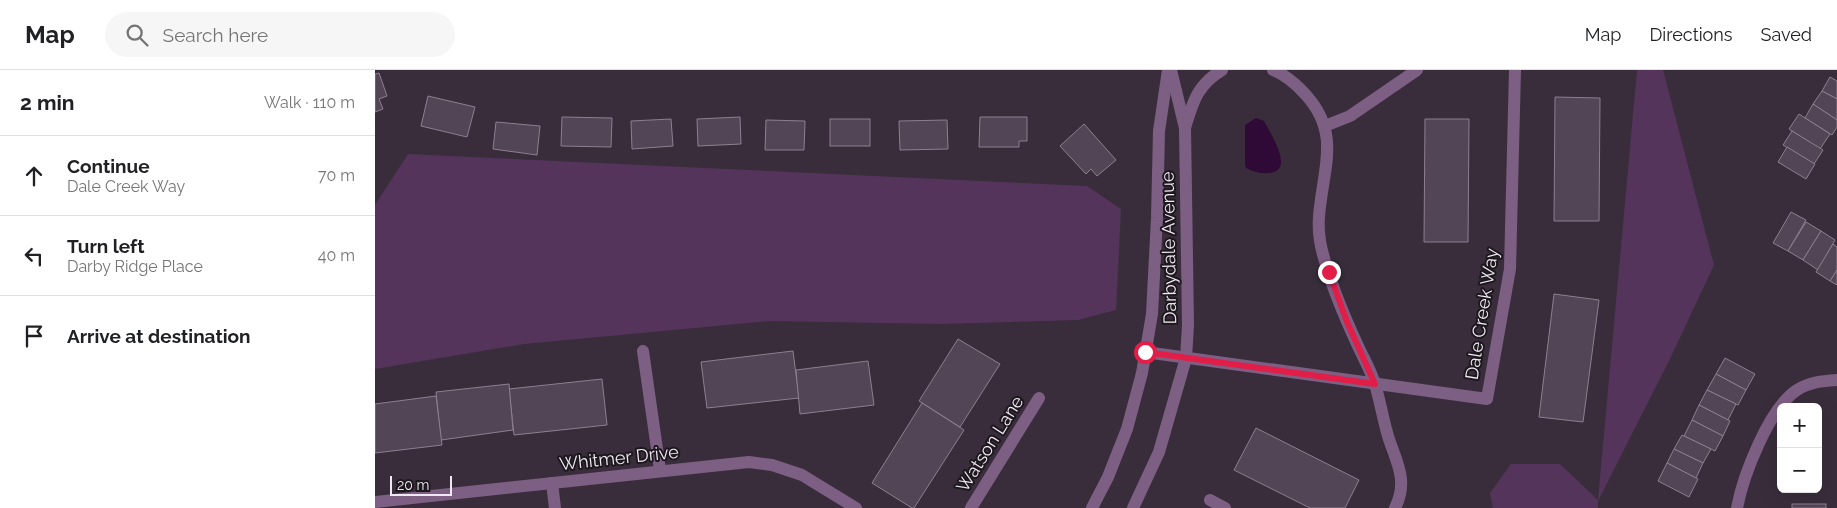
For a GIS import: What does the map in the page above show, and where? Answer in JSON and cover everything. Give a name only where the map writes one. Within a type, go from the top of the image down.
[{"type":"street","name":"Darbydale Avenue","points":[[1133,508],[1159,452],[1187,358],[1185,128],[1170,70]]},
{"type":"street","name":"Darbydale Avenue","points":[[1092,508],[1108,477],[1127,429],[1145,352],[1154,282],[1159,131],[1170,70]]},
{"type":"street","points":[[1185,128],[1198,92],[1208,80],[1222,70]]},
{"type":"street","points":[[1273,70],[1286,77],[1303,92],[1312,102],[1325,126],[1327,167],[1319,218],[1322,250],[1347,322],[1375,384],[1389,437],[1398,462],[1400,494],[1395,508]]},
{"type":"street","points":[[1325,126],[1350,116],[1417,70]]},
{"type":"street","name":"Dale Creek Way","points":[[1145,352],[1487,399],[1510,269],[1515,70]]},
{"type":"street","points":[[643,351],[660,470]]},
{"type":"street","points":[[1737,508],[1745,478],[1771,420],[1780,406],[1790,395],[1805,386],[1823,381],[1837,380]]},
{"type":"street","name":"Watson Lane","points":[[971,508],[1039,398]]},
{"type":"street","name":"Whitmer Drive","points":[[375,502],[660,470],[749,462],[772,465],[802,474],[856,508]]},
{"type":"street","points":[[552,483],[555,508]]},
{"type":"street","points":[[1210,500],[1225,508]]},
{"type":"shaded area","points":[[1637,70],[1663,70],[1714,265],[1669,361],[1598,501],[1598,508],[1493,508],[1490,493],[1511,464],[1560,464],[1598,500]]},
{"type":"shaded area","points":[[1256,118],[1264,121],[1279,151],[1281,159],[1277,171],[1263,173],[1254,172],[1246,168],[1245,125]]},
{"type":"shaded area","points":[[408,154],[1087,186],[1121,209],[1116,310],[1078,320],[940,324],[770,321],[524,344],[375,369],[375,205]]},
{"type":"building","points":[[379,73],[387,96],[379,99],[383,109],[375,112],[375,74]]},
{"type":"building","points":[[1830,77],[1837,81],[1837,99],[1822,91]]},
{"type":"building","points":[[1822,91],[1837,99],[1837,120],[1813,104]]},
{"type":"building","points":[[428,96],[475,107],[467,137],[421,126]]},
{"type":"building","points":[[1555,97],[1600,98],[1599,221],[1554,221]]},
{"type":"building","points":[[1813,104],[1837,120],[1837,127],[1832,135],[1805,118]]},
{"type":"building","points":[[1799,114],[1830,134],[1820,149],[1789,129]]},
{"type":"building","points":[[562,117],[612,118],[611,147],[561,146]]},
{"type":"building","points":[[740,117],[741,144],[698,146],[697,119]]},
{"type":"building","points":[[980,117],[1027,117],[1027,141],[1019,141],[1019,147],[979,147]]},
{"type":"building","points":[[671,119],[673,146],[632,149],[631,121]]},
{"type":"building","points":[[830,119],[870,119],[870,146],[830,146]]},
{"type":"building","points":[[1425,119],[1469,119],[1468,242],[1424,242]]},
{"type":"building","points":[[766,120],[805,121],[804,150],[765,150]]},
{"type":"building","points":[[947,120],[948,149],[900,150],[899,121]]},
{"type":"building","points":[[496,122],[540,126],[537,155],[493,149]]},
{"type":"building","points":[[1084,124],[1116,160],[1097,176],[1091,169],[1086,174],[1060,146]]},
{"type":"building","points":[[1792,131],[1823,150],[1814,164],[1783,145]]},
{"type":"building","points":[[1787,147],[1815,164],[1806,179],[1778,162]]},
{"type":"building","points":[[1791,212],[1806,220],[1788,251],[1773,243]]},
{"type":"building","points":[[1806,222],[1821,231],[1803,260],[1788,251]]},
{"type":"building","points":[[1821,231],[1835,240],[1818,270],[1803,260]]},
{"type":"building","points":[[1833,244],[1837,247],[1837,270],[1830,281],[1816,272]]},
{"type":"building","points":[[1837,270],[1837,285],[1830,281]]},
{"type":"building","points":[[1554,294],[1599,300],[1583,422],[1539,417]]},
{"type":"building","points":[[958,339],[1000,364],[960,427],[919,401]]},
{"type":"building","points":[[793,351],[799,398],[707,408],[701,362]]},
{"type":"building","points":[[1725,358],[1755,374],[1746,390],[1716,374]]},
{"type":"building","points":[[868,361],[874,405],[800,414],[796,370]]},
{"type":"building","points":[[1716,374],[1746,390],[1738,405],[1707,390]]},
{"type":"building","points":[[602,379],[607,425],[514,435],[509,389]]},
{"type":"building","points":[[509,384],[513,430],[441,440],[436,392]]},
{"type":"building","points":[[1707,390],[1736,404],[1728,420],[1699,405]]},
{"type":"building","points":[[436,396],[442,445],[375,453],[375,404]]},
{"type":"building","points":[[922,403],[964,430],[914,508],[912,508],[872,483]]},
{"type":"building","points":[[1699,405],[1730,421],[1723,436],[1692,420]]},
{"type":"building","points":[[1692,420],[1723,436],[1715,451],[1684,436]]},
{"type":"building","points":[[1256,428],[1359,480],[1345,508],[1310,508],[1234,470]]},
{"type":"building","points":[[1682,435],[1711,449],[1703,463],[1674,449]]},
{"type":"building","points":[[1674,449],[1703,463],[1696,478],[1667,463]]},
{"type":"building","points":[[1667,463],[1698,479],[1689,497],[1658,481]]},
{"type":"building","points":[[1792,504],[1826,504],[1826,508],[1792,508]]},
{"type":"route","points":[[1145,352],[1375,384],[1347,322],[1329,272]]}]
